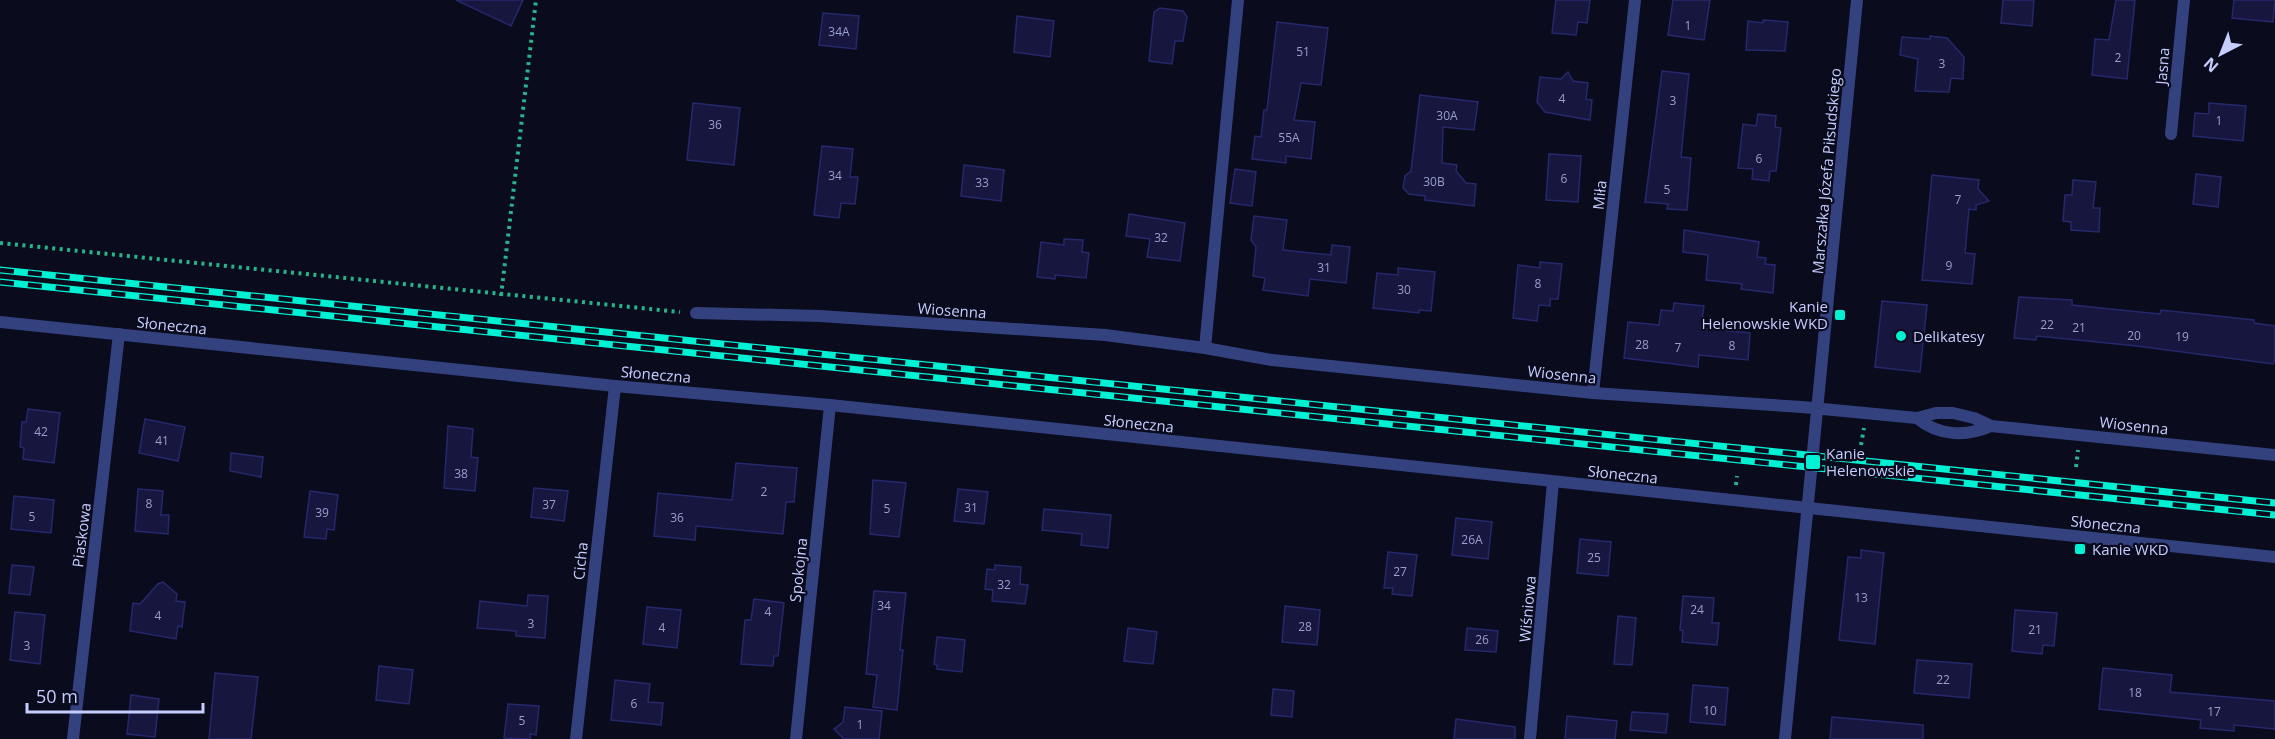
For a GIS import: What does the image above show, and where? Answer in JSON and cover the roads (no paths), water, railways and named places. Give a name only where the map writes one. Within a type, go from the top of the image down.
[{"type":"street","points":[[1205,348],[1238,0]]},
{"type":"street","name":"Miła","points":[[1593,393],[1635,0]]},
{"type":"street","name":"Marszałka Józefa Piłsudskiego","points":[[1785,739],[1857,0]]},
{"type":"street","name":"Jasna","points":[[2171,134],[2184,0]]},
{"type":"street","name":"Wiosenna","points":[[696,314],[832,316],[1105,335],[1205,348],[1272,360],[1593,393],[1819,408],[1917,418],[1936,413],[1953,413],[1974,418],[1990,426],[2275,455]]},
{"type":"street","name":"Słoneczna","points":[[0,322],[615,386],[830,405],[2275,557]]},
{"type":"street","name":"Piaskowa","points":[[73,739],[119,334]]},
{"type":"street","name":"Cicha","points":[[576,739],[615,386]]},
{"type":"street","name":"Spokojna","points":[[796,739],[830,405]]},
{"type":"street","name":"Wiosenna","points":[[1917,418],[1933,429],[1956,433],[1974,432],[1990,426]]},
{"type":"street","name":"Wiśniowa","points":[[1530,739],[1553,482]]},
{"type":"railway","points":[[0,270],[2275,503]]},
{"type":"railway","points":[[0,282],[2275,515]]},
{"type":"place","name":"Kanie Helenowskie WKD","points":[[1840,315]]},
{"type":"place","name":"Delikatesy","points":[[1901,336]]},
{"type":"place","name":"Kanie Helenowskie","points":[[1813,462]]},
{"type":"place","name":"Kanie WKD","points":[[2080,549]]}]
